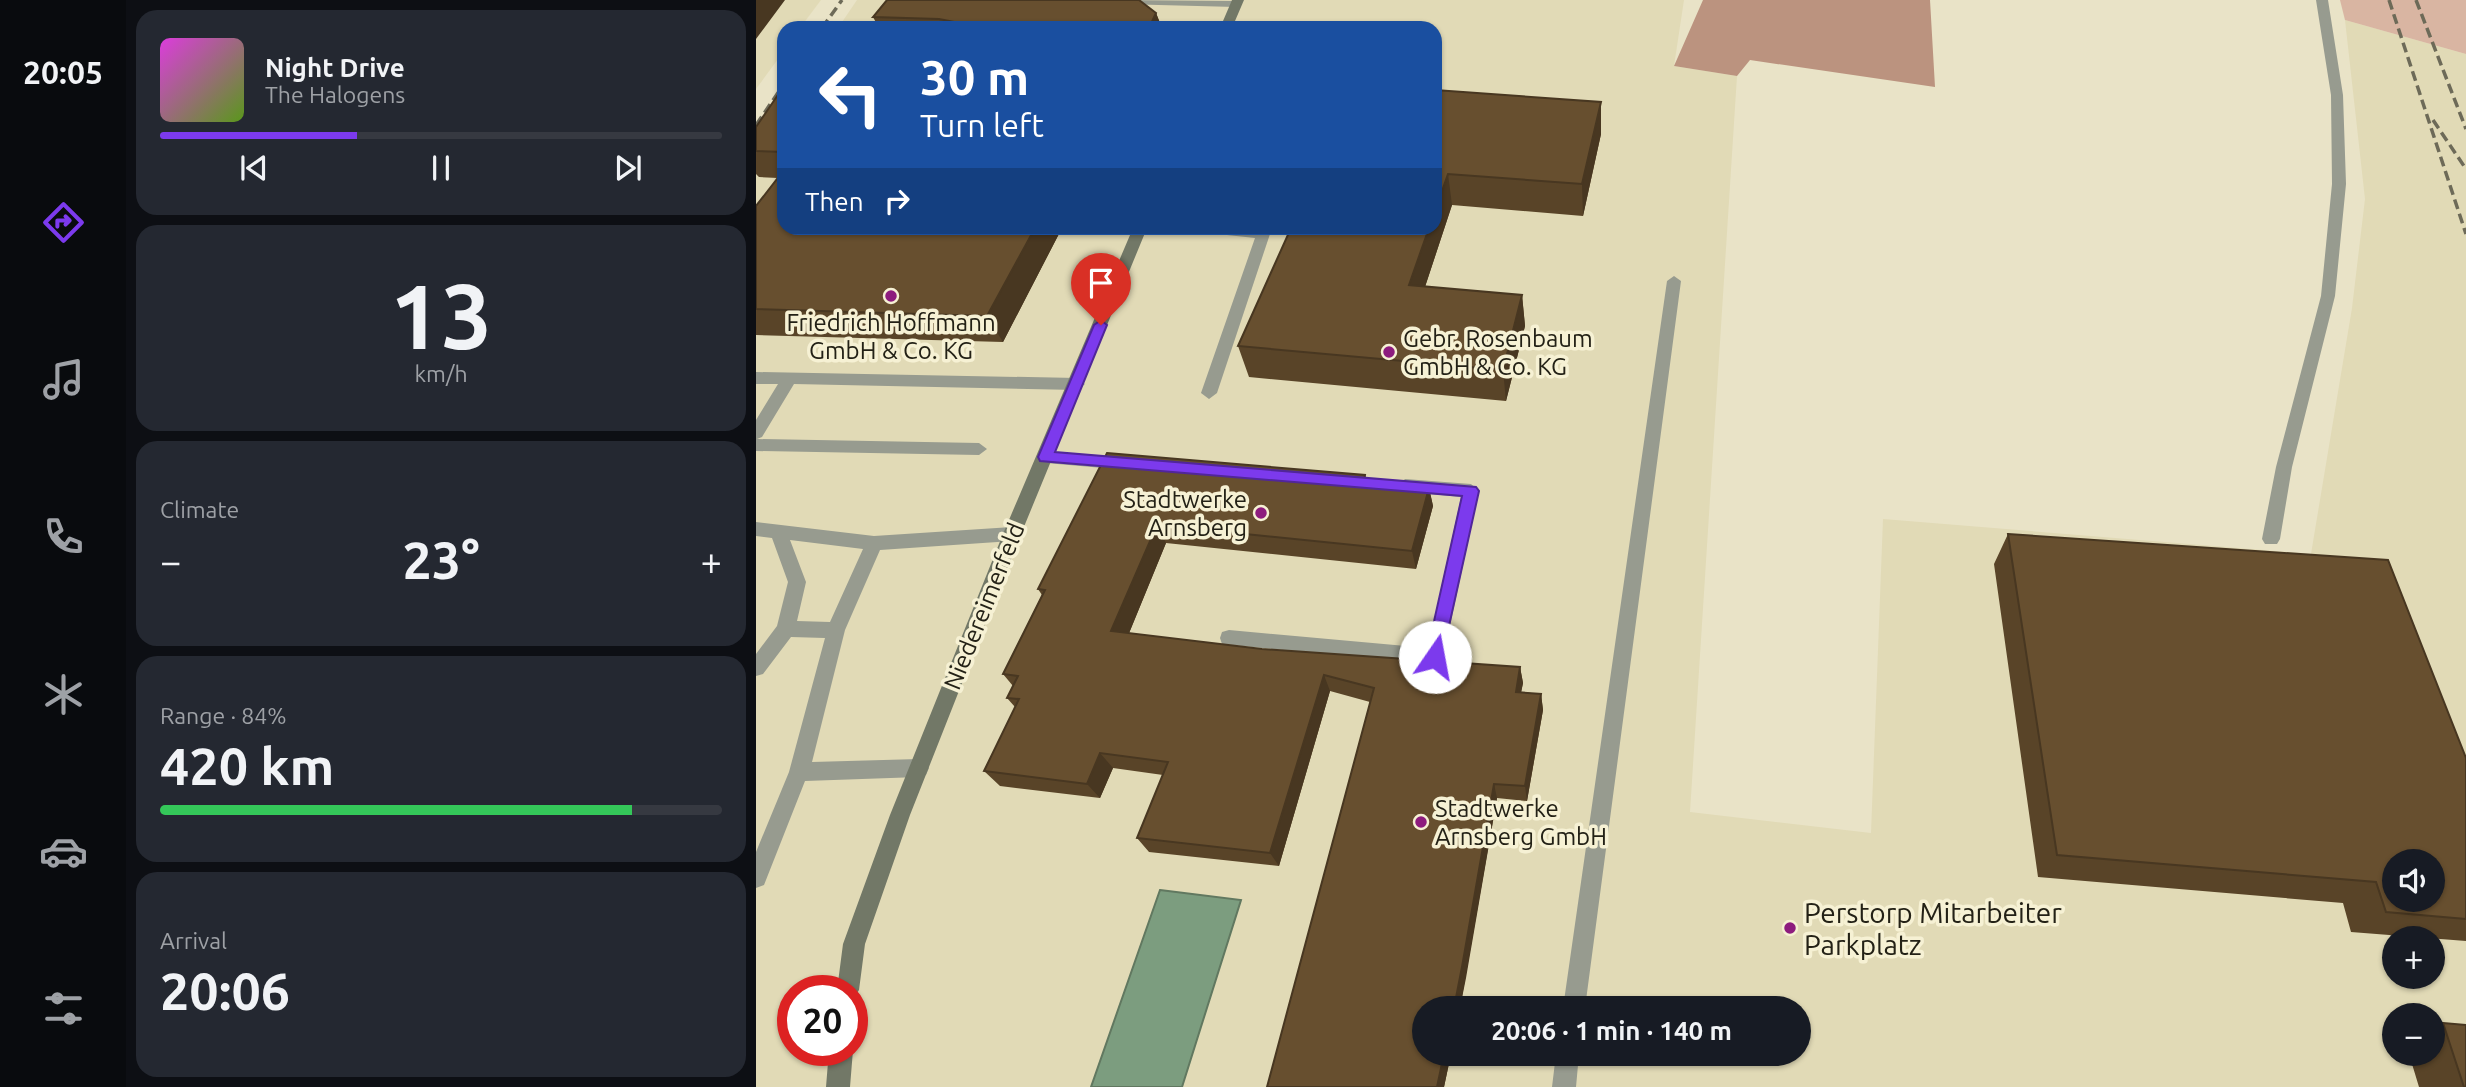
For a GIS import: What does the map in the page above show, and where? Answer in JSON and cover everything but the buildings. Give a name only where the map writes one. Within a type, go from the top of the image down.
[{"type":"street","points":[[2271,539],[2284,467],[2328,296],[2339,184],[2337,95],[2322,0]]},
{"type":"street","points":[[1101,1],[1237,2],[1229,21]]},
{"type":"street","name":"Niedereimerfeld","points":[[850,975],[854,944],[919,768],[1012,534],[1137,235]]},
{"type":"street","points":[[1209,393],[1263,235]]},
{"type":"street","points":[[1576,996],[1674,281]]},
{"type":"street","points":[[756,378],[1077,384]]},
{"type":"street","points":[[756,433],[790,378]]},
{"type":"street","points":[[756,445],[979,449]]},
{"type":"street","points":[[1046,457],[1146,465]]},
{"type":"street","points":[[1229,638],[1435,657],[1471,491],[1390,485]]},
{"type":"street","points":[[756,529],[874,543],[1012,534]]},
{"type":"street","points":[[756,668],[786,629],[797,582],[778,530]]},
{"type":"street","points":[[756,878],[799,772],[836,630],[874,543]]},
{"type":"street","points":[[786,629],[836,630]]},
{"type":"street","points":[[799,772],[919,768]]},
{"type":"street","points":[[838,1087],[840,1066]]},
{"type":"street","points":[[1564,1087],[1567,1066]]},
{"type":"shaded area","points":[[756,0],[821,0],[805,21],[777,21],[777,60],[756,89]]},
{"type":"shaded area","points":[[857,0],[1684,0],[1674,66],[1737,76],[1690,812],[1871,833],[1883,519],[2311,554],[2352,308],[2365,199],[2345,20],[2466,54],[2466,1087],[756,1087],[756,151],[777,120],[777,235],[1442,235],[1442,21],[843,21]]},
{"type":"shaded area","points":[[1703,0],[1930,0],[1935,87],[1750,60],[1737,76],[1674,66]]},
{"type":"shaded area","points":[[2340,0],[2466,0],[2466,54],[2345,20]]},
{"type":"shaded area","points":[[1160,890],[1241,900],[1182,1087],[1091,1087]]},
{"type":"railway","points":[[827,21],[842,0]]},
{"type":"railway","points":[[2389,0],[2466,234]]},
{"type":"railway","points":[[2416,0],[2466,129]]},
{"type":"railway","points":[[756,125],[777,94]]},
{"type":"railway","points":[[2433,120],[2466,169]]},
{"type":"place","name":"Friedrich Hoffmann GmbH & Co. KG","points":[[891,296]]},
{"type":"place","name":"Gebr. Rosenbaum GmbH & Co. KG","points":[[1389,352]]},
{"type":"place","name":"Stadtwerke Arnsberg","points":[[1261,513]]},
{"type":"place","name":"Stadtwerke Arnsberg GmbH","points":[[1421,822]]},
{"type":"place","name":"Perstorp Mitarbeiter Parkplatz","points":[[1790,928]]},
{"type":"route","points":[[1101,325],[1046,457],[1471,491],[1435,657]]}]
